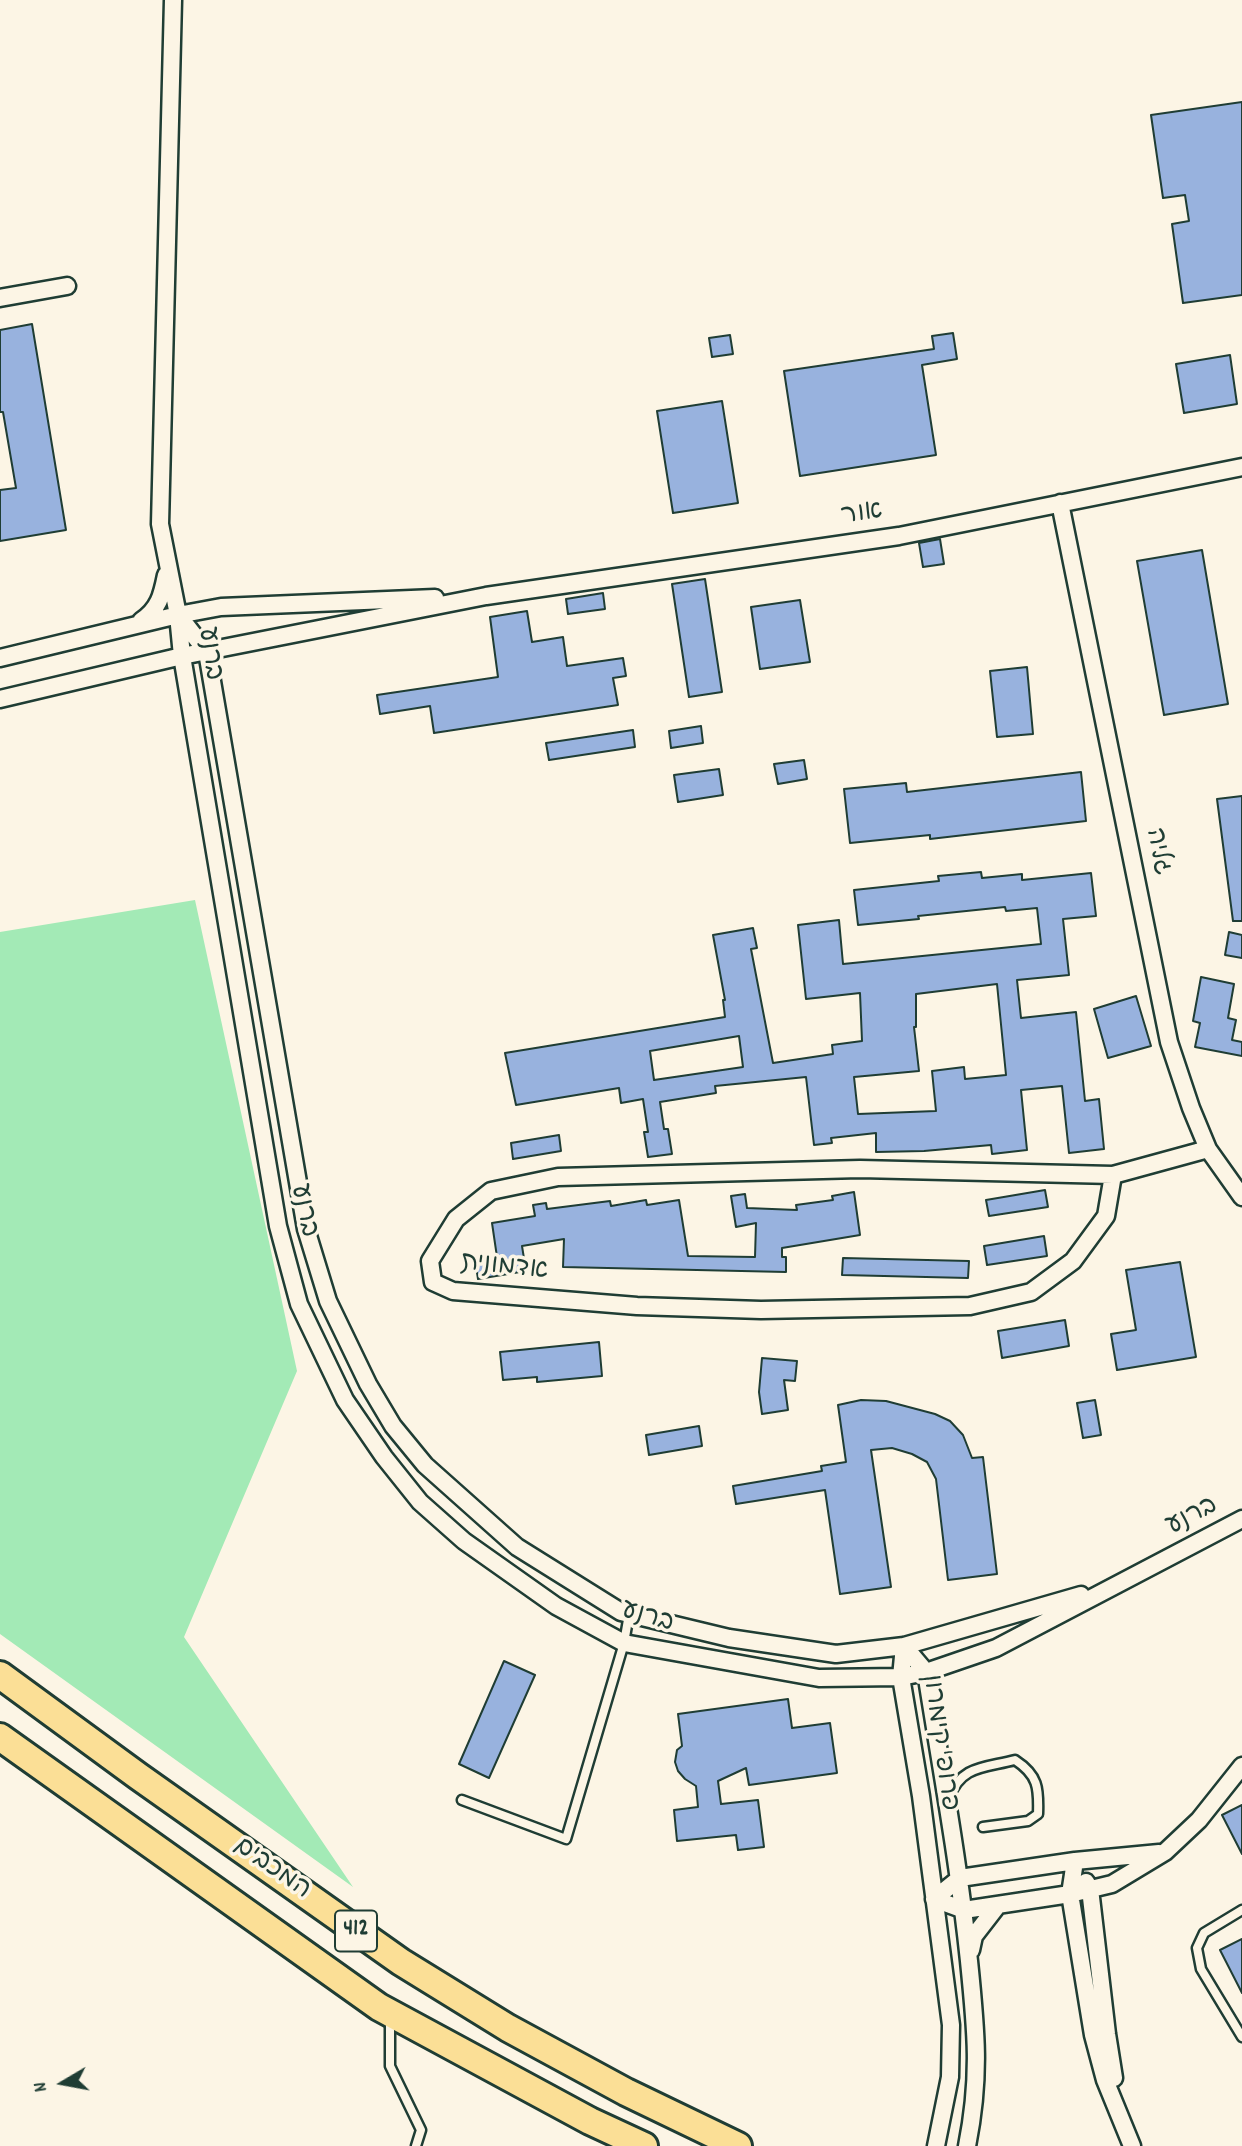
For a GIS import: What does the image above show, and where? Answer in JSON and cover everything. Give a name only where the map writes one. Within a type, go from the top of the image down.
[{"type":"main road","name":"המכבים","points":[[0,1675],[401,1962],[520,2035],[626,2092],[738,2146]]},
{"type":"main road","name":"המכבים","points":[[0,1737],[390,2013],[590,2121],[644,2146]]},
{"type":"street","points":[[135,625],[153,614],[161,599],[166,575],[160,524],[173,0]]},
{"type":"street","points":[[0,298],[67,286]]},
{"type":"street","name":"אור","points":[[486,596],[899,536],[1242,467]]},
{"type":"street","name":"גליה","points":[[1060,503],[1169,1042],[1208,1149],[1242,1197]]},
{"type":"street","points":[[160,524],[178,615]]},
{"type":"street","points":[[0,657],[221,607],[486,596]]},
{"type":"street","points":[[0,699],[182,656],[486,596]]},
{"type":"street","name":"ברנע","points":[[178,615],[207,652],[306,1229],[328,1301],[369,1384],[393,1426],[425,1465],[517,1547],[621,1612],[729,1638],[836,1654],[904,1646],[1054,1604],[1129,1579]]},
{"type":"street","name":"ברנע","points":[[178,615],[182,656],[278,1226],[299,1304],[345,1400],[384,1457],[420,1502],[464,1541],[556,1606],[624,1643],[819,1678],[901,1677],[926,1672],[996,1648],[1242,1519]]},
{"type":"street","name":"אדמונית","points":[[1113,1175],[1106,1216],[1073,1261],[1031,1292],[970,1306],[747,1309],[637,1306],[453,1291],[433,1282],[430,1261],[456,1219],[491,1191],[558,1177],[860,1170],[1113,1175],[1208,1149]]},
{"type":"street","points":[[312,1331],[336,1317]]},
{"type":"street","name":"פרופ' קימרון","points":[[904,1646],[926,1672],[960,1878],[978,2062],[975,2107],[967,2146]]},
{"type":"street","name":"פרופ' קימרון","points":[[904,1646],[901,1677],[921,1796],[951,2025],[950,2077],[936,2146]]},
{"type":"street","points":[[934,1899],[964,1910],[1070,1894],[1112,1884],[1165,1852],[1199,1820],[1242,1766]]},
{"type":"street","points":[[934,1899],[960,1878],[1075,1861],[1165,1852]]},
{"type":"street","points":[[1075,1861],[1090,1889],[1107,2034],[1130,2143]]},
{"type":"street","points":[[1075,1861],[1070,1894],[1093,2035],[1105,2080],[1130,2143]]},
{"type":"street","points":[[968,1959],[974,1936],[998,1905]]},
{"type":"lane","points":[[462,1800],[566,1839],[624,1643],[629,1614]]},
{"type":"lane","points":[[947,1805],[954,1786],[966,1772],[1015,1760],[1029,1769],[1039,1794],[1038,1814],[1028,1821],[983,1827]]},
{"type":"lane","points":[[1242,1910],[1204,1933],[1197,1948],[1201,1969],[1242,2037]]},
{"type":"lane","points":[[390,2013],[390,2066],[421,2130],[416,2146]]},
{"type":"green space","points":[[195,900],[297,1371],[184,1637],[353,1887],[0,1634],[0,932]]},
{"type":"building","points":[[1242,102],[1242,295],[1183,303],[1172,224],[1189,221],[1185,195],[1163,198],[1151,115]]},
{"type":"building","points":[[32,324],[66,530],[0,541],[0,490],[16,488],[3,412],[0,412],[0,330]]},
{"type":"building","points":[[953,333],[957,359],[922,365],[936,455],[800,476],[784,371],[934,349],[932,336]]},
{"type":"building","points":[[730,335],[733,354],[712,357],[709,338]]},
{"type":"building","points":[[1230,355],[1237,404],[1184,413],[1176,364]]},
{"type":"building","points":[[722,401],[738,503],[673,513],[657,411]]},
{"type":"building","points":[[940,539],[944,564],[923,567],[919,543]]},
{"type":"building","points":[[1202,550],[1228,704],[1164,715],[1137,561]]},
{"type":"building","points":[[705,579],[722,692],[689,697],[672,584]]},
{"type":"building","points":[[603,593],[605,609],[568,614],[566,599]]},
{"type":"building","points":[[800,600],[810,662],[760,669],[751,607]]},
{"type":"building","points":[[527,611],[532,642],[563,637],[567,666],[623,658],[626,676],[613,678],[618,705],[434,733],[430,706],[380,714],[377,695],[498,677],[490,617]]},
{"type":"building","points":[[1027,667],[1033,734],[997,737],[990,671]]},
{"type":"building","points":[[701,726],[703,743],[671,748],[669,731]]},
{"type":"building","points":[[633,730],[635,747],[549,760],[546,743]]},
{"type":"building","points":[[804,760],[807,779],[778,784],[774,764]]},
{"type":"building","points":[[719,769],[723,795],[678,802],[674,775]]},
{"type":"building","points":[[1081,772],[1086,821],[930,839],[930,835],[850,843],[844,789],[906,783],[907,792]]},
{"type":"building","points":[[1242,796],[1242,921],[1233,921],[1217,799]]},
{"type":"building","points":[[981,872],[982,878],[1022,874],[1022,880],[1091,873],[1096,916],[1063,919],[1069,975],[1017,980],[1021,1018],[1076,1012],[1085,1101],[1099,1099],[1104,1149],[1069,1153],[1062,1086],[1021,1090],[1027,1150],[992,1154],[991,1145],[876,1152],[876,1133],[831,1138],[832,1143],[814,1145],[806,1077],[715,1086],[716,1093],[660,1102],[664,1129],[668,1129],[672,1154],[648,1157],[644,1132],[648,1132],[643,1099],[621,1103],[619,1088],[516,1105],[505,1053],[725,1017],[725,1000],[713,935],[753,928],[757,948],[751,949],[773,1063],[833,1054],[832,1045],[862,1041],[860,993],[806,999],[798,925],[839,920],[843,964],[1041,944],[1037,908],[1006,911],[1005,907],[858,925],[854,890],[939,881],[938,876]],"holes":[[[997,984],[1006,1075],[965,1079],[964,1067],[932,1071],[936,1111],[858,1114],[854,1077],[919,1071],[914,1027],[916,994]],[[739,1036],[743,1067],[654,1080],[650,1051]]]},
{"type":"building","points":[[1229,932],[1242,935],[1242,958],[1225,955]]},
{"type":"building","points":[[1201,977],[1234,984],[1228,1018],[1236,1020],[1232,1040],[1242,1042],[1242,1056],[1195,1047],[1200,1023],[1193,1021]]},
{"type":"building","points":[[1136,996],[1151,1046],[1108,1058],[1094,1009]]},
{"type":"building","points":[[559,1135],[561,1151],[513,1159],[511,1143]]},
{"type":"building","points":[[1045,1190],[1048,1207],[989,1216],[986,1200]]},
{"type":"building","points":[[854,1192],[860,1235],[782,1248],[782,1257],[786,1257],[786,1272],[563,1267],[564,1239],[522,1246],[526,1271],[478,1279],[475,1260],[497,1257],[492,1223],[535,1216],[533,1205],[546,1203],[547,1209],[610,1201],[611,1206],[646,1200],[647,1205],[679,1200],[688,1256],[755,1257],[756,1223],[736,1227],[731,1196],[745,1194],[747,1208],[797,1210],[796,1205],[833,1200],[832,1196]]},
{"type":"building","points":[[1044,1236],[1047,1256],[987,1265],[984,1246]]},
{"type":"building","points":[[843,1258],[969,1261],[968,1278],[842,1275]]},
{"type":"building","points":[[1180,1262],[1196,1357],[1117,1370],[1111,1334],[1136,1330],[1126,1270]]},
{"type":"building","points":[[1065,1320],[1069,1346],[1002,1358],[998,1331]]},
{"type":"building","points":[[599,1342],[602,1376],[537,1382],[537,1377],[503,1380],[500,1352]]},
{"type":"building","points":[[762,1358],[797,1361],[795,1381],[784,1380],[788,1410],[762,1414],[759,1392]]},
{"type":"building","points":[[861,1400],[886,1401],[935,1414],[950,1421],[963,1435],[972,1458],[983,1457],[997,1574],[948,1580],[936,1479],[927,1462],[892,1448],[871,1450],[891,1587],[840,1594],[825,1490],[736,1504],[733,1486],[822,1471],[821,1466],[846,1462],[838,1405]]},
{"type":"building","points":[[1095,1400],[1101,1435],[1083,1438],[1077,1403]]},
{"type":"building","points":[[699,1426],[702,1446],[649,1455],[646,1435]]},
{"type":"building","points":[[504,1661],[535,1675],[489,1778],[459,1764]]},
{"type":"building","points":[[788,1699],[792,1728],[830,1723],[837,1773],[749,1785],[746,1768],[718,1781],[721,1804],[758,1800],[764,1847],[738,1850],[736,1835],[677,1841],[674,1810],[698,1807],[696,1786],[678,1771],[675,1762],[677,1750],[682,1746],[678,1714]]},
{"type":"building","points":[[1242,1805],[1242,1854],[1222,1815]]},
{"type":"building","points":[[1242,1939],[1242,1993],[1220,1950]]}]
